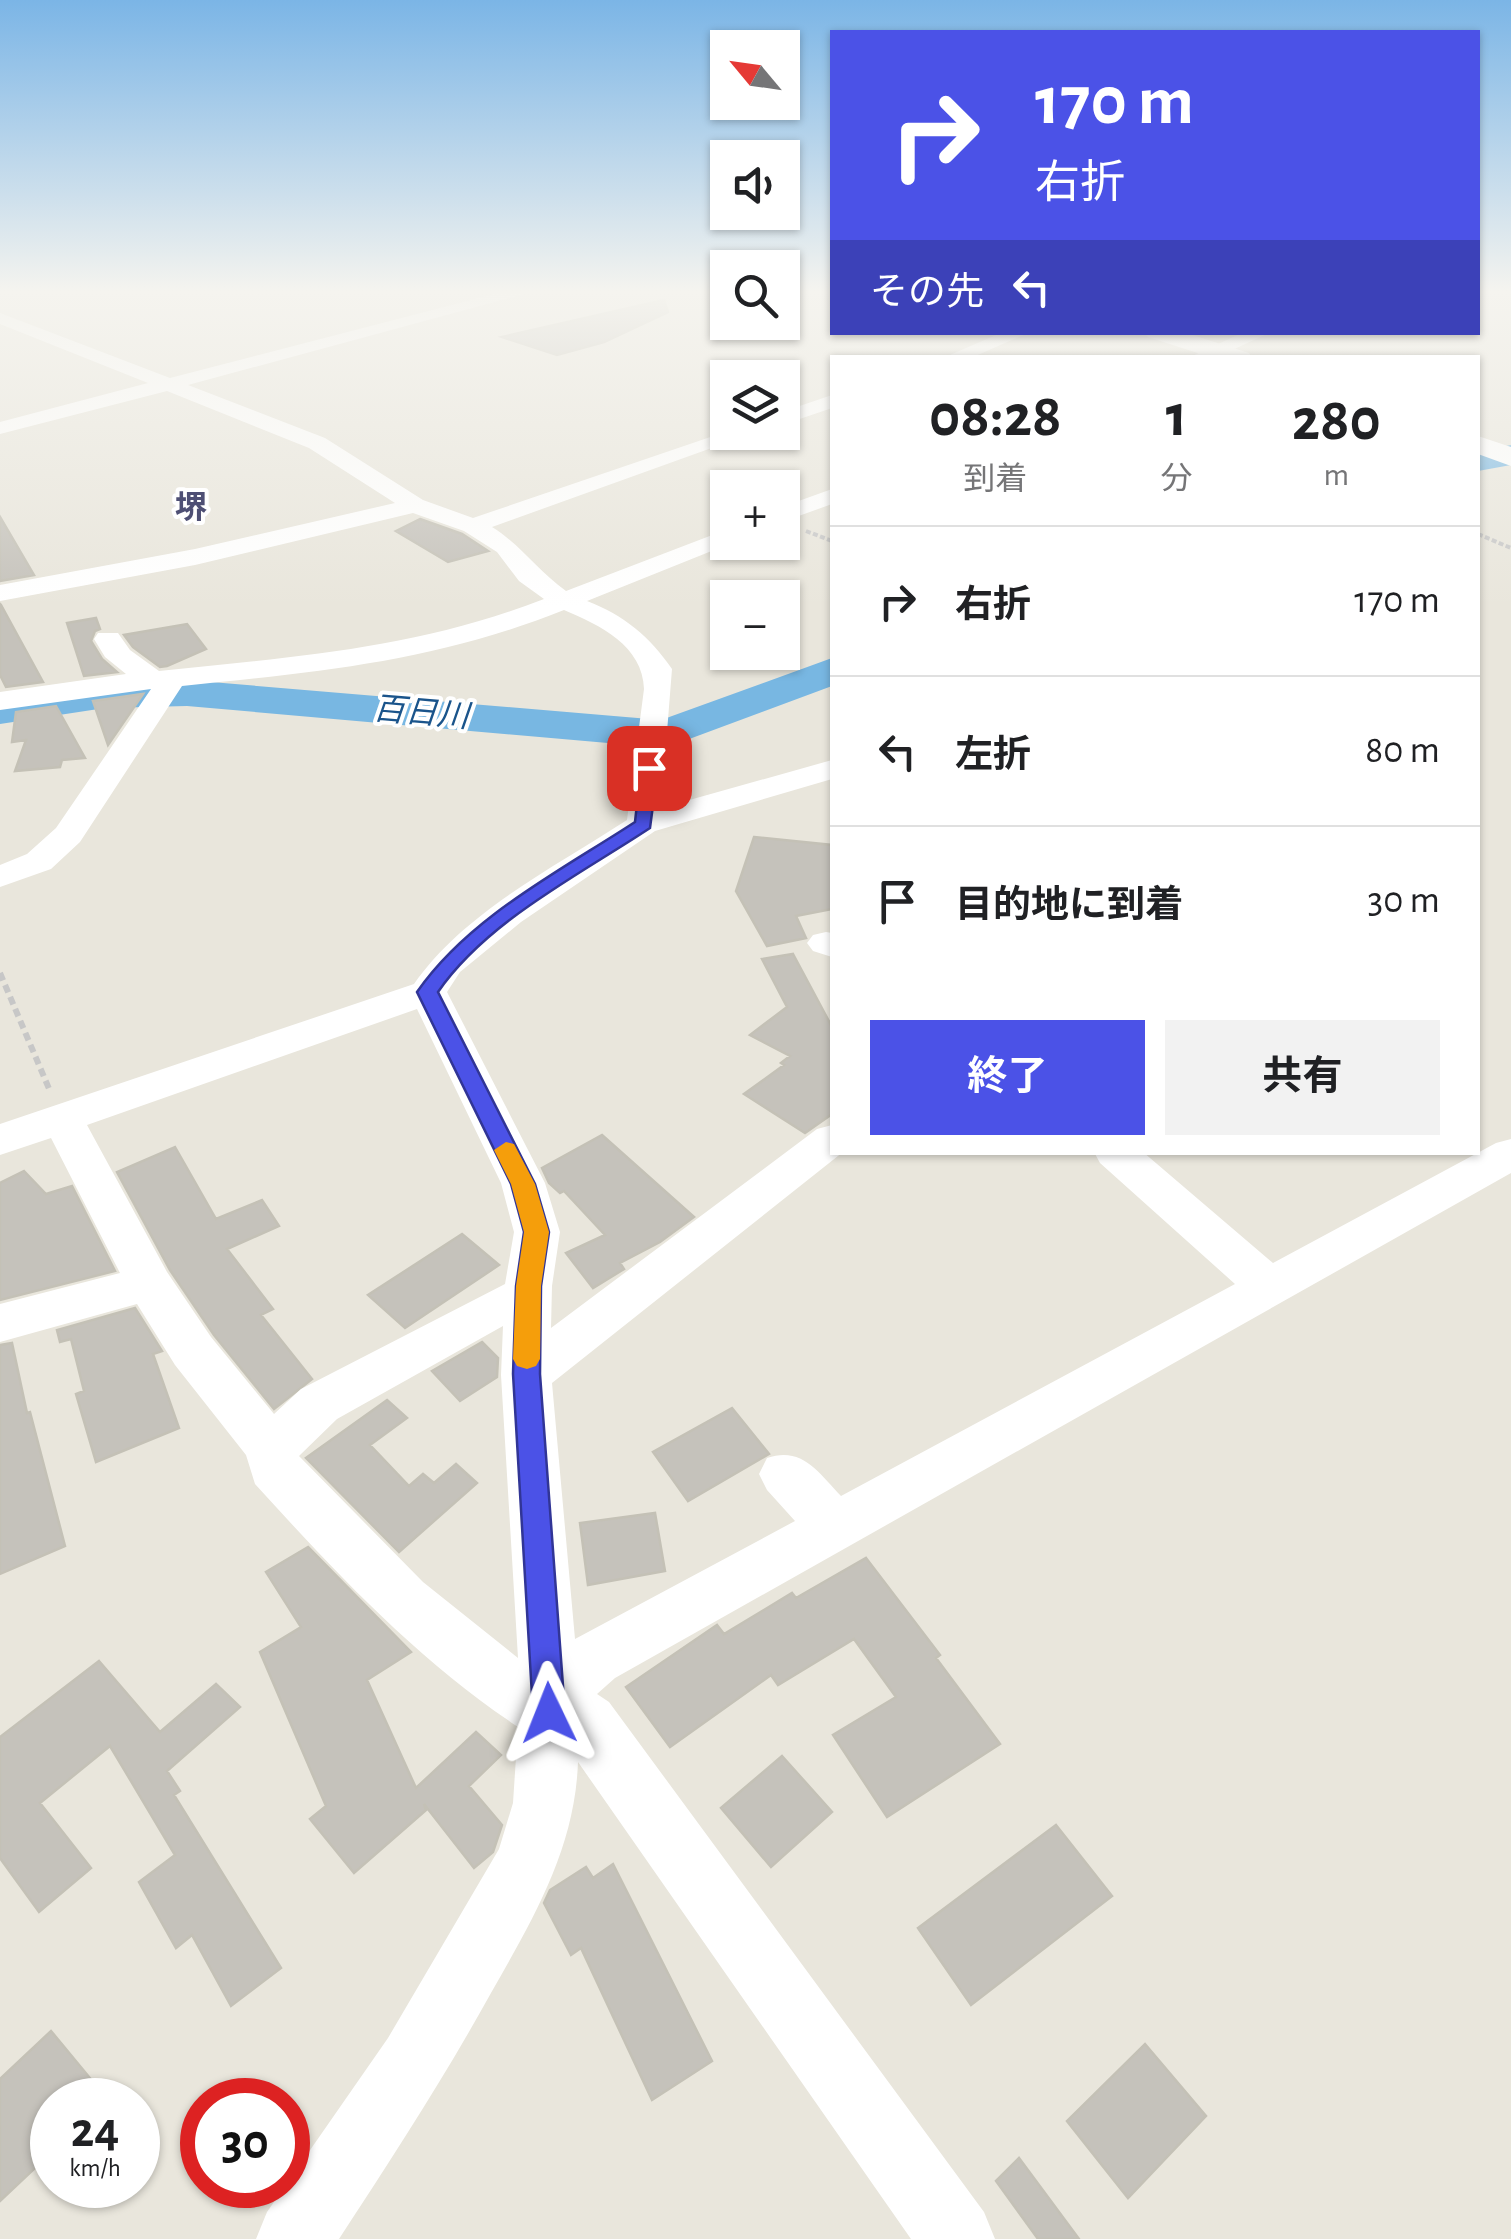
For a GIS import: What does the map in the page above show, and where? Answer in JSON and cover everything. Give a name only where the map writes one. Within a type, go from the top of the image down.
[{"type":"street","points":[[0,428],[119,397]]},
{"type":"street","points":[[199,397],[316,444],[415,505],[472,526],[506,547],[528,576],[564,600],[599,614],[644,650],[658,669],[659,690],[643,824]]},
{"type":"street","points":[[800,413],[830,402]]},
{"type":"street","points":[[472,526],[710,444]]},
{"type":"street","points":[[800,508],[830,497]]},
{"type":"street","points":[[0,594],[196,557],[415,505]]},
{"type":"street","points":[[0,701],[163,687],[363,659],[388,649],[490,630],[710,543]]},
{"type":"street","points":[[108,639],[115,653],[163,687]]},
{"type":"street","points":[[0,876],[19,873],[40,862],[65,840],[163,687]]},
{"type":"street","points":[[0,1140],[428,992],[446,965],[508,914],[643,824],[830,770]]},
{"type":"street","points":[[294,2239],[412,2063],[528,1863],[545,1804],[549,1705],[526,1374],[528,1294],[537,1232],[523,1184],[428,992]]},
{"type":"street","points":[[63,1120],[149,1282],[193,1352],[272,1448],[274,1468],[359,1561],[510,1689],[587,1724],[950,2236]]},
{"type":"street","points":[[526,1374],[830,1141]]},
{"type":"street","points":[[549,1705],[594,1659],[1511,1154]]},
{"type":"street","points":[[1117,1155],[1270,1287]]},
{"type":"street","points":[[0,1323],[149,1282]]},
{"type":"street","points":[[272,1448],[319,1404],[485,1313],[528,1294]]},
{"type":"street","points":[[786,1474],[834,1526]]},
{"type":"path","points":[[1480,535],[1511,548]]},
{"type":"path","points":[[0,974],[63,1120]]},
{"type":"building","points":[[0,517],[34,575],[0,581]]},
{"type":"building","points":[[420,519],[462,534],[488,551],[448,562],[396,531]]},
{"type":"building","points":[[0,604],[43,682],[6,687],[0,675]]},
{"type":"building","points":[[96,618],[100,629],[91,641],[102,659],[117,672],[84,676],[67,623]]},
{"type":"building","points":[[187,624],[206,649],[167,666],[160,667],[124,635]]},
{"type":"building","points":[[143,694],[108,745],[93,701]]},
{"type":"building","points":[[56,706],[85,758],[62,760],[60,767],[15,771],[26,740],[12,742],[16,712]]},
{"type":"building","points":[[754,837],[830,845],[830,909],[796,916],[806,938],[767,946],[736,891]]},
{"type":"building","points":[[793,954],[830,1023],[830,1115],[805,1133],[744,1094],[784,1065],[781,1063],[790,1056],[750,1035],[787,1007],[762,959]]},
{"type":"building","points":[[602,1135],[694,1217],[660,1242],[620,1263],[624,1269],[593,1288],[566,1253],[605,1235],[564,1191],[560,1193],[549,1183],[542,1168]]},
{"type":"building","points":[[175,1147],[216,1219],[262,1200],[279,1226],[227,1249],[273,1309],[261,1315],[312,1379],[274,1409],[214,1335],[170,1270],[117,1172]]},
{"type":"building","points":[[24,1171],[46,1194],[72,1186],[115,1271],[0,1300],[0,1183]]},
{"type":"building","points":[[462,1234],[499,1265],[405,1328],[368,1295]]},
{"type":"building","points":[[135,1308],[162,1351],[153,1354],[179,1428],[96,1462],[76,1394],[84,1391],[71,1339],[60,1342],[57,1330]]},
{"type":"building","points":[[482,1342],[498,1358],[497,1377],[460,1401],[432,1371]]},
{"type":"building","points":[[12,1343],[27,1413],[30,1412],[65,1546],[0,1574],[0,1345]]},
{"type":"building","points":[[387,1400],[407,1418],[370,1445],[409,1486],[423,1474],[434,1483],[456,1464],[477,1483],[399,1552],[306,1458]]},
{"type":"building","points":[[732,1408],[769,1454],[688,1501],[653,1452]]},
{"type":"building","points":[[655,1513],[665,1571],[588,1585],[580,1523]]},
{"type":"building","points":[[308,1547],[411,1652],[367,1680],[416,1788],[476,1732],[501,1755],[469,1786],[502,1825],[493,1852],[474,1868],[424,1804],[426,1810],[354,1873],[310,1819],[326,1806],[260,1652],[301,1627],[266,1572]]},
{"type":"building","points":[[866,1558],[940,1655],[936,1658],[1000,1744],[887,1817],[833,1735],[896,1697],[854,1639],[778,1685],[771,1675],[670,1747],[626,1687],[717,1625],[724,1634],[792,1593],[796,1598]]},
{"type":"building","points":[[99,1661],[160,1732],[216,1684],[240,1707],[167,1771],[180,1791],[174,1795],[281,1968],[231,2006],[192,1935],[176,1948],[139,1882],[175,1855],[110,1746],[40,1803],[91,1868],[39,1912],[0,1858],[0,1737]]},
{"type":"building","points":[[782,1756],[832,1812],[771,1867],[721,1808]]},
{"type":"building","points":[[1056,1825],[1112,1896],[971,2005],[918,1928]]},
{"type":"building","points":[[613,1864],[712,2061],[652,2100],[581,1948],[571,1955],[544,1903],[550,1890],[586,1867],[593,1878]]},
{"type":"building","points":[[51,2031],[90,2078],[30,2078],[30,2173],[0,2201],[0,2079]]},
{"type":"building","points":[[1145,2044],[1206,2116],[1128,2198],[1067,2121]]},
{"type":"building","points":[[1019,2158],[1079,2239],[1038,2239],[996,2181]]},
{"type":"waterway","name":"百日川","points":[[1480,461],[1511,455]]},
{"type":"waterway","name":"百日川","points":[[0,711],[105,695],[187,693],[665,734],[830,672]]},
{"type":"slow traffic","points":[[506,1150],[523,1184],[537,1232],[528,1286],[527,1359]]},
{"type":"district","name":"堺","points":[[191,508]]},
{"type":"route","points":[[549,1713],[526,1374],[528,1286],[537,1232],[523,1184],[428,992],[446,965],[508,914],[643,824],[649,768]]}]
